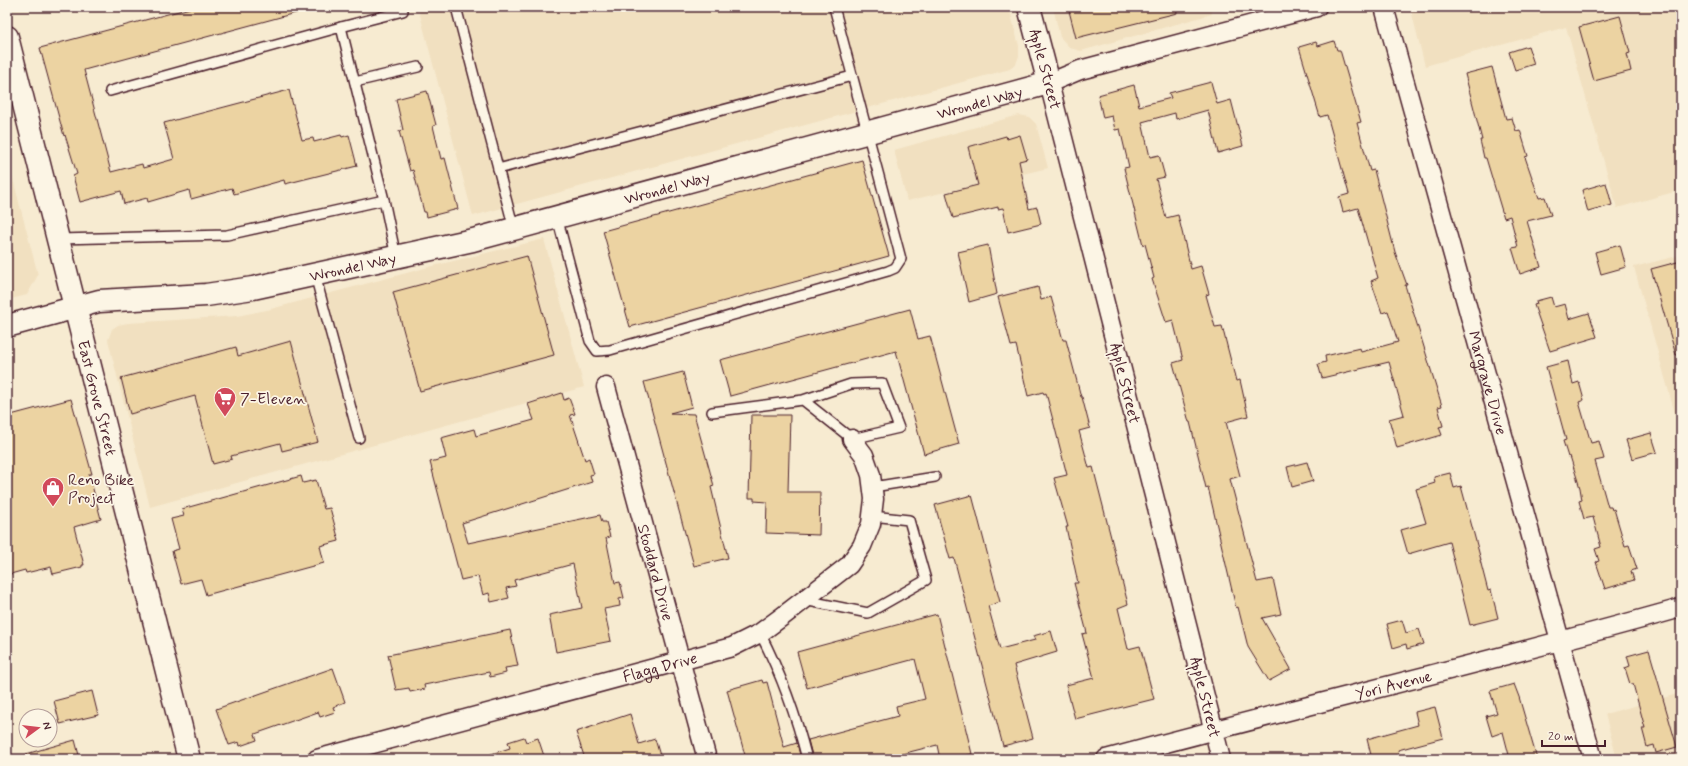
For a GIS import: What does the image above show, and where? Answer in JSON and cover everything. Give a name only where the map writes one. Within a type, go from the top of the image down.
[{"type":"street","name":"Apple Street","points":[[1029,7],[1221,759]]},
{"type":"street","name":"Wrondel Way","points":[[7,326],[99,301],[206,295],[253,288],[396,257],[514,229],[1049,83],[1080,70],[1317,7]]},
{"type":"street","name":"Margrave Drive","points":[[1384,7],[1593,759]]},
{"type":"street","name":"East Grove Street","points":[[7,37],[188,759]]},
{"type":"street","name":"Stoddard Drive","points":[[606,387],[706,759]]},
{"type":"street","name":"Flagg Drive","points":[[317,759],[732,647],[760,633],[848,565],[862,546],[871,524],[874,499],[873,487],[871,475],[864,455],[852,439]]},
{"type":"street","name":"Yori Avenue","points":[[1106,759],[1214,729],[1561,642],[1681,608]]},
{"type":"lane","points":[[456,7],[514,229]]},
{"type":"lane","points":[[557,217],[590,341],[597,350],[610,350],[895,268],[901,259],[834,7]]},
{"type":"lane","points":[[110,91],[403,11]]},
{"type":"lane","points":[[341,27],[384,200],[396,257]]},
{"type":"lane","points":[[355,82],[418,67]]},
{"type":"lane","points":[[498,169],[852,76]]},
{"type":"lane","points":[[58,239],[227,235],[384,200]]},
{"type":"lane","points":[[316,275],[359,438]]},
{"type":"lane","points":[[712,412],[803,400],[851,384],[882,383],[899,428],[852,439],[803,400]]},
{"type":"lane","points":[[873,487],[935,477]]},
{"type":"lane","points":[[804,600],[868,613],[926,580],[909,520],[872,516]]},
{"type":"lane","points":[[760,633],[783,681],[798,724],[807,759]]},
{"type":"shaded area","points":[[418,7],[1009,7],[1019,46],[1019,56],[1016,64],[1010,69],[473,216]]},
{"type":"shaded area","points":[[1053,7],[1210,7],[1212,14],[1081,51],[1070,48],[1060,37]]},
{"type":"shaded area","points":[[1412,7],[1681,7],[1681,190],[1617,208],[1566,27],[1425,66],[1411,10]]},
{"type":"shaded area","points":[[1019,115],[1029,117],[1036,124],[1048,168],[907,201],[894,150]]},
{"type":"shaded area","points":[[7,164],[9,164],[38,275],[27,295],[7,300]]},
{"type":"shaded area","points":[[544,239],[584,387],[150,507],[108,340],[112,329],[118,325],[128,323],[237,316],[267,310],[429,267]]},
{"type":"shaded area","points":[[1681,255],[1681,435],[1634,267]]},
{"type":"shaded area","points":[[1681,693],[1681,759],[1617,759],[1605,714]]},
{"type":"building","points":[[194,7],[298,7],[299,12],[84,70],[111,172],[142,164],[143,168],[174,159],[164,123],[289,90],[302,140],[313,138],[314,142],[341,135],[342,137],[349,135],[357,166],[285,184],[284,180],[234,194],[232,188],[191,199],[189,190],[148,202],[147,198],[124,204],[121,191],[80,202],[73,176],[77,174],[65,135],[64,136],[40,48]]},
{"type":"building","points":[[1068,7],[1176,7],[1177,13],[1076,38]]},
{"type":"building","points":[[1620,16],[1630,53],[1627,54],[1631,71],[1594,81],[1579,27]]},
{"type":"building","points":[[1334,41],[1337,50],[1340,50],[1361,122],[1357,123],[1370,171],[1374,170],[1395,252],[1407,285],[1405,285],[1442,406],[1438,407],[1443,426],[1439,427],[1442,435],[1397,448],[1389,419],[1404,415],[1389,362],[1322,378],[1318,364],[1326,362],[1325,356],[1360,348],[1361,352],[1398,342],[1388,311],[1382,313],[1371,281],[1378,278],[1358,208],[1343,212],[1339,197],[1349,194],[1327,115],[1320,117],[1299,47],[1316,42],[1318,46]]},
{"type":"building","points":[[1528,46],[1534,64],[1515,70],[1509,52]]},
{"type":"building","points":[[1492,67],[1506,119],[1512,118],[1516,131],[1520,130],[1528,156],[1525,157],[1539,198],[1545,197],[1551,215],[1527,221],[1541,267],[1520,274],[1512,248],[1518,247],[1510,216],[1504,218],[1486,158],[1484,158],[1480,140],[1482,140],[1465,74]]},
{"type":"building","points":[[1211,82],[1217,104],[1231,100],[1243,146],[1218,153],[1208,110],[1176,119],[1175,113],[1142,122],[1150,157],[1159,155],[1165,177],[1156,179],[1166,218],[1178,215],[1191,269],[1201,266],[1209,294],[1206,295],[1215,327],[1222,326],[1236,381],[1240,380],[1248,416],[1226,422],[1240,476],[1230,479],[1257,582],[1273,579],[1281,614],[1262,618],[1291,669],[1269,681],[1248,647],[1238,607],[1236,608],[1208,487],[1206,488],[1190,422],[1173,363],[1183,360],[1173,320],[1166,322],[1152,279],[1154,278],[1145,244],[1143,245],[1124,168],[1129,167],[1120,129],[1115,130],[1112,116],[1103,118],[1098,95],[1134,85],[1139,106],[1171,98],[1169,93]]},
{"type":"building","points":[[427,91],[436,125],[433,126],[441,159],[445,158],[458,209],[427,217],[426,212],[424,212],[413,170],[410,171],[399,131],[403,130],[396,99]]},
{"type":"building","points":[[1020,135],[1027,159],[1019,161],[1029,209],[1037,207],[1041,224],[1008,232],[1003,208],[998,209],[998,207],[953,218],[946,193],[978,185],[968,147],[1006,136],[1007,139]]},
{"type":"building","points":[[862,160],[889,256],[630,327],[603,231]]},
{"type":"building","points":[[1606,183],[1612,205],[1588,212],[1582,190]]},
{"type":"building","points":[[988,245],[997,294],[969,302],[958,252]]},
{"type":"building","points":[[1620,245],[1626,267],[1601,274],[1595,252]]},
{"type":"building","points":[[527,256],[554,355],[420,391],[393,292]]},
{"type":"building","points":[[1681,261],[1681,354],[1676,355],[1651,269]]},
{"type":"building","points":[[1038,287],[1041,300],[1051,297],[1063,340],[1066,340],[1090,428],[1079,431],[1089,468],[1093,467],[1128,604],[1118,608],[1128,649],[1140,646],[1154,699],[1075,719],[1066,685],[1094,678],[1082,634],[1087,633],[1074,583],[1078,583],[1066,527],[1068,527],[1054,478],[1067,475],[1046,393],[1044,394],[1043,392],[1028,396],[1016,345],[1011,346],[998,297]]},
{"type":"building","points":[[1551,297],[1554,307],[1565,304],[1569,319],[1589,313],[1597,337],[1550,351],[1534,305],[1537,304],[1536,301]]},
{"type":"building","points":[[910,309],[918,339],[930,336],[959,444],[924,454],[896,351],[730,396],[720,360]]},
{"type":"building","points":[[291,341],[318,442],[282,451],[280,443],[231,456],[232,459],[213,464],[195,396],[130,414],[121,378],[236,347],[238,356]]},
{"type":"building","points":[[1568,361],[1573,384],[1579,382],[1584,400],[1579,402],[1591,443],[1599,441],[1604,459],[1595,461],[1608,507],[1611,507],[1612,510],[1614,509],[1625,546],[1629,545],[1637,569],[1631,571],[1634,580],[1605,589],[1596,562],[1599,561],[1595,549],[1601,547],[1593,517],[1584,519],[1579,501],[1582,500],[1580,488],[1570,456],[1568,457],[1563,441],[1566,440],[1546,367]]},
{"type":"building","points":[[683,372],[692,407],[670,413],[694,414],[714,486],[711,487],[728,558],[694,566],[644,382]]},
{"type":"building","points":[[562,393],[564,400],[569,398],[575,414],[570,415],[585,460],[589,458],[594,474],[590,475],[592,482],[462,523],[468,543],[600,515],[602,522],[606,522],[610,537],[606,538],[615,583],[620,582],[624,598],[619,599],[620,606],[604,609],[611,641],[556,652],[549,615],[582,608],[573,564],[514,580],[516,586],[506,588],[509,598],[491,602],[489,593],[483,595],[478,576],[461,580],[430,462],[446,458],[441,438],[474,429],[476,436],[534,420],[528,404]]},
{"type":"building","points":[[71,399],[92,474],[89,474],[101,519],[74,527],[84,565],[82,565],[82,567],[53,574],[51,567],[26,573],[25,570],[7,575],[7,416]]},
{"type":"building","points":[[751,415],[790,415],[788,492],[820,492],[819,535],[766,533],[767,502],[754,501],[754,498],[749,498]]},
{"type":"building","points":[[1651,433],[1657,452],[1632,459],[1626,440]]},
{"type":"building","points":[[1307,462],[1313,481],[1292,487],[1287,467]]},
{"type":"building","points":[[1450,473],[1454,488],[1461,486],[1488,591],[1491,590],[1498,618],[1470,625],[1449,542],[1408,554],[1401,530],[1426,523],[1416,489],[1435,483],[1434,477]]},
{"type":"building","points":[[301,476],[303,483],[316,480],[324,509],[330,508],[339,541],[320,546],[324,563],[206,595],[201,579],[181,584],[172,551],[179,549],[171,519],[184,516],[182,509]]},
{"type":"building","points":[[972,495],[1000,602],[988,606],[1000,649],[1035,640],[1033,636],[1051,631],[1057,652],[1014,665],[1033,738],[1003,746],[954,558],[950,559],[935,505]]},
{"type":"building","points":[[937,614],[972,754],[954,759],[940,759],[937,745],[882,759],[813,759],[808,740],[898,716],[896,706],[925,699],[915,659],[807,688],[797,652]]},
{"type":"building","points":[[1402,620],[1406,633],[1419,629],[1424,644],[1407,649],[1406,644],[1393,648],[1387,624]]},
{"type":"building","points":[[510,630],[518,666],[505,668],[506,673],[490,677],[489,672],[424,685],[425,689],[410,692],[409,688],[396,690],[388,655]]},
{"type":"building","points":[[1649,650],[1677,747],[1656,753],[1654,745],[1647,747],[1642,728],[1645,728],[1633,684],[1630,684],[1625,668],[1630,666],[1627,656]]},
{"type":"building","points":[[333,668],[345,702],[333,707],[335,712],[320,717],[318,712],[255,734],[257,740],[240,746],[239,742],[229,745],[216,709]]},
{"type":"building","points":[[762,680],[763,683],[767,682],[784,747],[797,743],[801,759],[746,759],[727,690]]},
{"type":"building","points":[[1514,684],[1537,759],[1510,759],[1503,732],[1492,736],[1486,716],[1497,713],[1490,691]]},
{"type":"building","points":[[92,691],[98,715],[60,724],[58,708],[56,708],[54,701]]},
{"type":"building","points":[[1435,707],[1443,738],[1398,750],[1400,759],[1372,759],[1367,739],[1418,725],[1415,712]]},
{"type":"building","points":[[630,714],[639,744],[655,739],[661,759],[585,759],[576,732]]},
{"type":"building","points":[[524,737],[526,742],[538,738],[545,759],[485,759],[485,756],[510,748],[508,742]]},
{"type":"building","points":[[75,740],[80,759],[27,759],[26,754],[47,748],[58,748],[58,745]]},
{"type":"place","name":"7-Eleven","points":[[225,418]]},
{"type":"place","name":"Reno Bike Project","points":[[53,508]]}]
